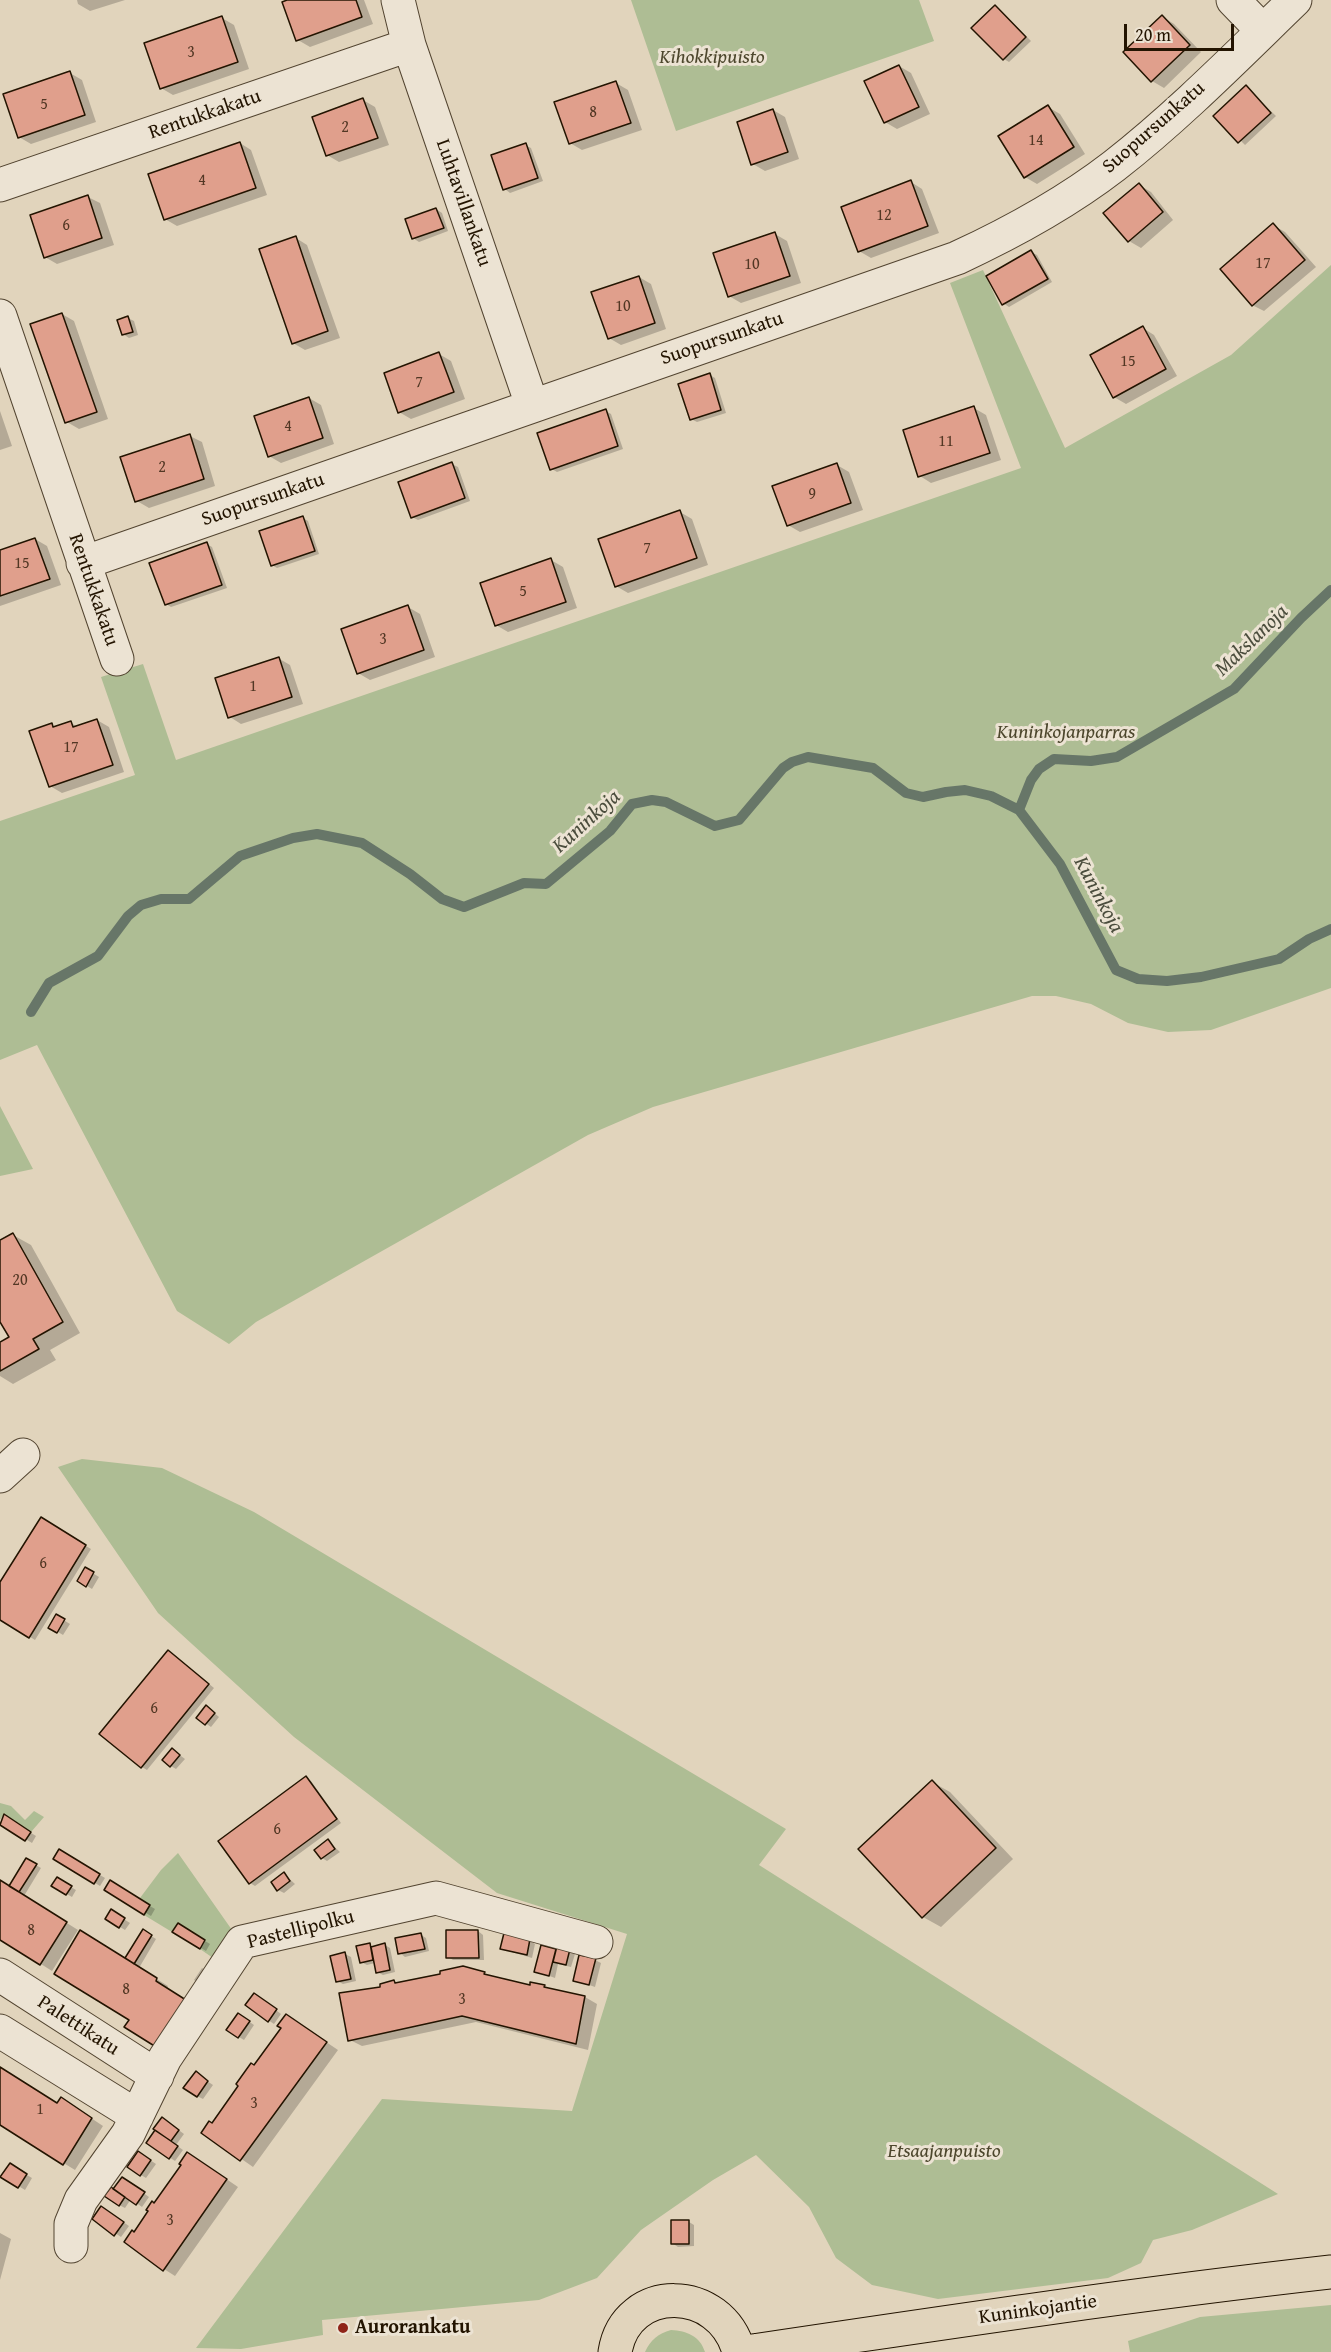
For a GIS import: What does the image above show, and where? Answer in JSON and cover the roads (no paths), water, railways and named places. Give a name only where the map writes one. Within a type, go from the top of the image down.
[{"type":"main road","name":"Kuninkojantie","points":[[746,2352],[989,2316],[1331,2272]]},
{"type":"main road","points":[[615,2352],[623,2330],[634,2317],[648,2307],[665,2301],[682,2300],[699,2304],[714,2312],[735,2338],[739,2352]]},
{"type":"street","name":"Luhtavillankatu","points":[[398,0],[409,45],[532,405]]},
{"type":"street","points":[[1233,0],[1263,31]]},
{"type":"street","name":"Suopursunkatu","points":[[83,563],[957,258],[1001,237],[1057,204],[1113,166],[1175,113],[1295,0]]},
{"type":"street","name":"Rentukkakatu","points":[[0,185],[409,45]]},
{"type":"street","name":"Rentukkakatu","points":[[0,316],[117,660]]},
{"type":"street","name":"Pastellipolku","points":[[71,2246],[71,2224],[81,2200],[128,2134],[165,2058],[242,1942],[436,1898],[596,1942]]},
{"type":"street","name":"Palettikatu","points":[[0,1976],[157,2076]]},
{"type":"street","points":[[0,2031],[137,2116]]},
{"type":"waterway","name":"Makslanoja","points":[[1019,810],[1031,780],[1039,769],[1054,759],[1091,761],[1117,757],[1234,689],[1301,618],[1331,590]]},
{"type":"waterway","name":"Kuninkoja","points":[[31,1012],[49,983],[98,956],[128,916],[141,905],[161,899],[189,899],[240,856],[293,838],[317,834],[362,843],[410,874],[442,899],[464,907],[524,883],[546,884],[610,831],[632,804],[652,800],[666,802],[715,826],[739,820],[783,768],[792,762],[808,757],[873,768],[906,793],[923,797],[965,790],[991,796],[1019,810],[1060,864],[1116,970],[1138,979],[1167,981],[1201,977],[1279,959],[1309,939],[1331,929]]},
{"type":"place","name":"Aurorankatu","points":[[343,2328]]},
{"type":"park label","name":"Kihokkipuisto","points":[[712,58]]},
{"type":"park label","name":"Kuninkojanparras","points":[[1066,733]]},
{"type":"park label","name":"Etsaajanpuisto","points":[[944,2152]]}]
